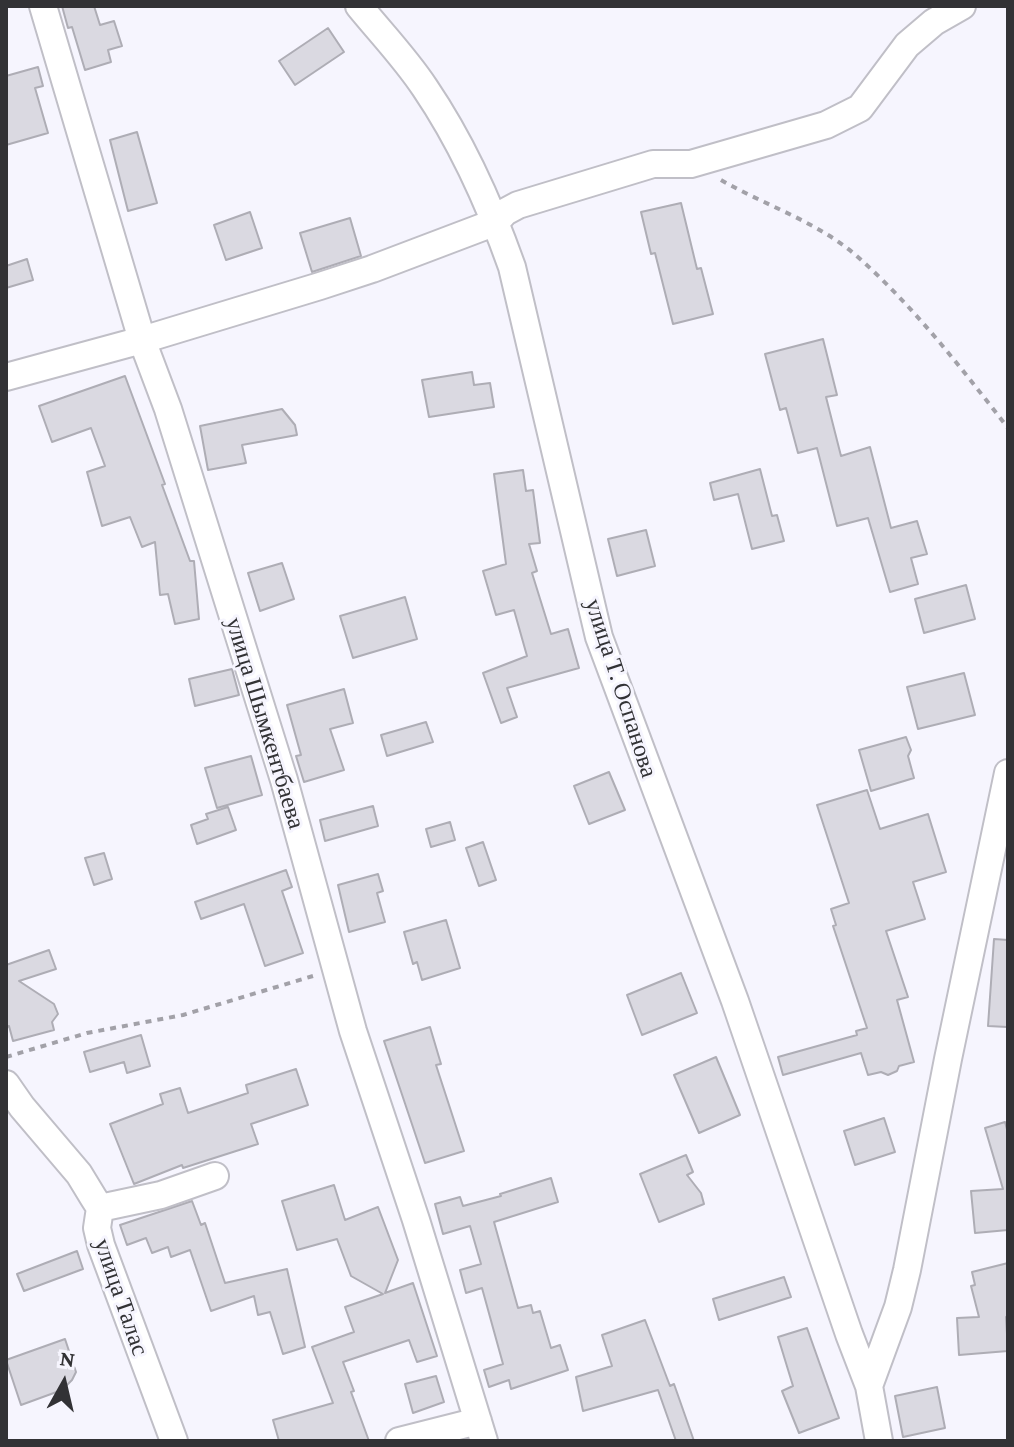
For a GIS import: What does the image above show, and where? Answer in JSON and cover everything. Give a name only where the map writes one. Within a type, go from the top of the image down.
[{"type":"street","name":"улица Шымкентбаева","points":[[43,6],[142,340],[168,409],[251,676],[353,1031],[416,1220],[481,1431]]},
{"type":"street","name":"улица Т. Оспанова","points":[[359,6],[425,87],[466,156],[496,222],[512,267],[599,637],[735,1001],[869,1386],[879,1441]]},
{"type":"street","points":[[6,377],[142,340],[359,274],[496,222],[505,212],[518,205],[618,173],[653,164],[691,164],[826,125],[860,108],[907,45],[934,22],[962,6]]},
{"type":"street","points":[[869,1386],[907,1270],[1008,773]]},
{"type":"street","name":"улица Талас","points":[[6,1084],[79,1174],[100,1208],[97,1228],[101,1245],[174,1441]]},
{"type":"street","points":[[100,1208],[161,1195],[215,1176]]},
{"type":"street","points":[[399,1441],[481,1431]]},
{"type":"path","points":[[691,164],[739,191],[800,218],[858,257],[920,320],[1008,428]]},
{"type":"path","points":[[6,1057],[87,1033],[183,1015],[336,969]]},
{"type":"building","points":[[62,6],[94,6],[100,25],[114,21],[122,46],[108,50],[111,62],[85,70]]},
{"type":"building","points":[[328,28],[344,52],[295,85],[279,61]]},
{"type":"building","points":[[38,67],[43,86],[35,88],[48,133],[6,145],[6,76]]},
{"type":"building","points":[[137,132],[157,203],[128,211],[110,140]]},
{"type":"building","points":[[681,203],[697,269],[701,268],[713,314],[673,324],[641,212]]},
{"type":"building","points":[[250,212],[262,248],[226,260],[214,225]]},
{"type":"building","points":[[350,218],[361,256],[312,272],[300,233]]},
{"type":"building","points":[[27,259],[33,280],[6,288],[6,266]]},
{"type":"building","points":[[823,339],[837,395],[826,397],[841,456],[870,447],[891,528],[917,521],[927,554],[911,558],[918,584],[890,592],[868,518],[837,526],[817,448],[798,453],[786,408],[780,410],[765,354]]},
{"type":"building","points":[[472,372],[474,385],[490,383],[494,407],[429,417],[422,380]]},
{"type":"building","points":[[125,376],[190,561],[194,561],[199,619],[175,624],[168,594],[160,595],[155,542],[142,547],[130,517],[102,526],[87,472],[105,466],[91,428],[52,442],[39,406]]},
{"type":"building","points":[[282,409],[295,425],[297,435],[242,445],[246,463],[208,470],[200,426]]},
{"type":"building","points":[[760,469],[772,516],[777,515],[784,541],[752,549],[738,494],[714,500],[710,483]]},
{"type":"building","points":[[523,470],[526,491],[533,490],[540,543],[529,544],[537,571],[532,573],[551,634],[568,629],[579,668],[507,688],[517,717],[501,723],[483,673],[527,656],[514,610],[496,615],[483,571],[506,564],[494,474]]},
{"type":"building","points":[[646,530],[655,566],[617,576],[608,539]]},
{"type":"building","points":[[282,563],[294,599],[260,611],[248,573]]},
{"type":"building","points":[[966,585],[975,619],[924,633],[915,599]]},
{"type":"building","points":[[405,597],[417,639],[353,658],[340,616]]},
{"type":"building","points":[[232,669],[239,695],[195,706],[189,679]]},
{"type":"building","points":[[964,673],[975,715],[918,729],[907,687]]},
{"type":"building","points":[[344,689],[353,723],[330,729],[344,770],[304,782],[296,756],[301,755],[287,705]]},
{"type":"building","points":[[426,722],[433,742],[387,756],[381,735]]},
{"type":"building","points":[[906,737],[911,750],[908,756],[914,778],[871,791],[859,750]]},
{"type":"building","points":[[251,756],[262,795],[217,808],[205,768]]},
{"type":"building","points":[[609,772],[625,810],[589,824],[574,786]]},
{"type":"building","points":[[867,790],[880,829],[928,814],[946,872],[913,882],[925,919],[886,931],[908,997],[897,1000],[914,1062],[899,1066],[897,1071],[888,1075],[881,1072],[868,1075],[861,1053],[783,1075],[778,1057],[857,1035],[856,1031],[867,1028],[833,926],[836,925],[831,909],[849,903],[817,805]]},
{"type":"building","points":[[373,806],[378,826],[325,841],[320,820]]},
{"type":"building","points":[[228,807],[236,830],[197,844],[191,825],[208,819],[206,814]]},
{"type":"building","points":[[450,822],[455,840],[431,847],[426,829]]},
{"type":"building","points":[[483,842],[496,880],[479,886],[466,848]]},
{"type":"building","points":[[104,853],[112,879],[94,885],[85,858]]},
{"type":"building","points":[[286,870],[292,887],[282,891],[303,953],[265,966],[244,904],[201,919],[195,902]]},
{"type":"building","points":[[378,874],[383,891],[377,893],[385,922],[349,932],[338,885]]},
{"type":"building","points":[[446,920],[460,968],[422,980],[417,962],[413,964],[404,932]]},
{"type":"building","points":[[994,939],[1008,940],[1007,1027],[988,1026]]},
{"type":"building","points":[[49,950],[56,969],[19,981],[54,1004],[58,1014],[52,1022],[54,1030],[13,1041],[9,1026],[6,1027],[6,965]]},
{"type":"building","points":[[681,973],[697,1013],[642,1035],[627,995]]},
{"type":"building","points":[[430,1027],[441,1064],[436,1065],[464,1151],[425,1163],[384,1041]]},
{"type":"building","points":[[141,1035],[150,1066],[127,1073],[124,1062],[90,1072],[84,1052]]},
{"type":"building","points":[[716,1057],[740,1115],[699,1133],[674,1075]]},
{"type":"building","points":[[296,1069],[308,1105],[251,1124],[258,1144],[183,1168],[182,1165],[134,1184],[110,1124],[163,1104],[160,1094],[180,1088],[188,1113],[248,1093],[246,1085]]},
{"type":"building","points":[[884,1118],[895,1152],[855,1165],[844,1131]]},
{"type":"building","points":[[1005,1122],[1008,1133],[1008,1230],[975,1233],[971,1191],[1003,1189],[985,1128]]},
{"type":"building","points":[[686,1155],[693,1172],[687,1175],[701,1193],[704,1204],[659,1222],[640,1174]]},
{"type":"building","points":[[551,1178],[558,1202],[494,1222],[518,1308],[531,1305],[533,1313],[540,1311],[551,1348],[560,1345],[568,1370],[511,1389],[509,1380],[489,1387],[484,1370],[503,1364],[482,1288],[466,1293],[460,1270],[481,1264],[470,1226],[443,1234],[435,1204],[460,1197],[463,1206]]},
{"type":"building","points":[[334,1185],[345,1220],[378,1207],[398,1260],[385,1293],[413,1283],[437,1356],[417,1362],[409,1340],[343,1362],[369,1441],[279,1441],[273,1420],[333,1403],[312,1347],[354,1332],[345,1307],[383,1294],[351,1276],[337,1239],[297,1250],[282,1201]]},
{"type":"building","points":[[192,1201],[201,1225],[205,1223],[225,1283],[287,1269],[305,1347],[283,1354],[270,1312],[258,1315],[254,1296],[211,1311],[190,1250],[171,1257],[168,1247],[152,1253],[146,1238],[127,1245],[120,1225]]},
{"type":"building","points":[[77,1251],[83,1269],[24,1291],[17,1274]]},
{"type":"building","points":[[1008,1263],[1008,1351],[959,1355],[957,1318],[979,1317],[971,1286],[975,1285],[972,1272]]},
{"type":"building","points":[[784,1277],[791,1297],[719,1320],[713,1299]]},
{"type":"building","points":[[645,1320],[670,1386],[674,1384],[694,1441],[676,1441],[658,1390],[583,1411],[576,1377],[612,1366],[602,1335]]},
{"type":"building","points":[[807,1328],[839,1418],[799,1433],[782,1391],[793,1386],[778,1337]]},
{"type":"building","points":[[65,1339],[76,1372],[72,1380],[62,1390],[21,1405],[6,1360]]},
{"type":"building","points":[[436,1376],[444,1402],[413,1413],[405,1384]]},
{"type":"building","points":[[937,1387],[945,1428],[903,1437],[895,1396]]}]
